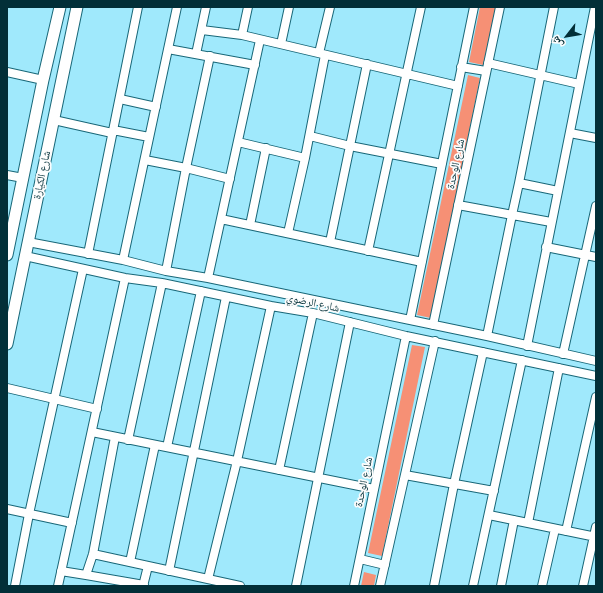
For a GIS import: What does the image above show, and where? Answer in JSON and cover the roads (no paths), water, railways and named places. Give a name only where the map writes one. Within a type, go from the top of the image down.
[{"type":"main road","name":"شارع الكيارة","points":[[7,254],[10,228],[23,178],[60,7]]},
{"type":"main road","name":"شارع الكيارة","points":[[7,344],[77,7]]},
{"type":"street","points":[[88,254],[138,7]]},
{"type":"street","points":[[123,260],[177,7]]},
{"type":"street","points":[[196,54],[206,7]]},
{"type":"street","points":[[242,35],[248,7]]},
{"type":"street","points":[[281,44],[288,7]]},
{"type":"street","points":[[288,233],[310,136],[330,7]]},
{"type":"street","points":[[368,251],[421,7]]},
{"type":"street","name":"شارع الوحدة","points":[[410,320],[474,7]]},
{"type":"street","name":"شارع الوحدة","points":[[433,325],[500,7]]},
{"type":"street","points":[[487,336],[554,7]]},
{"type":"street","points":[[526,346],[594,7]]},
{"type":"street","points":[[202,30],[242,35],[458,86]]},
{"type":"street","points":[[208,278],[260,40]]},
{"type":"street","points":[[168,49],[255,65]]},
{"type":"street","points":[[166,270],[210,56]]},
{"type":"street","points":[[330,242],[367,64]]},
{"type":"street","points":[[461,67],[487,67],[541,75],[579,84]]},
{"type":"street","points":[[7,72],[43,80]]},
{"type":"street","points":[[120,99],[156,107]]},
{"type":"street","points":[[54,120],[149,138]]},
{"type":"street","points":[[570,132],[596,138]]},
{"type":"street","points":[[310,136],[350,146],[442,164]]},
{"type":"street","points":[[238,142],[305,158]]},
{"type":"street","points":[[250,225],[266,148]]},
{"type":"street","points":[[144,160],[186,168],[230,179]]},
{"type":"street","points":[[7,175],[23,178]]},
{"type":"street","points":[[519,183],[558,191]]},
{"type":"street","points":[[458,205],[551,222]]},
{"type":"street","points":[[563,354],[596,206]]},
{"type":"street","points":[[221,219],[422,262]]},
{"type":"street","name":"شارع الرضوي","points":[[28,242],[244,285],[487,336],[596,361]]},
{"type":"street","points":[[546,247],[596,257]]},
{"type":"street","name":"شارع الرضوي","points":[[25,256],[125,278],[162,283],[271,306],[313,313],[406,336],[596,376]]},
{"type":"street","points":[[15,586],[83,269]]},
{"type":"street","points":[[58,586],[125,278]]},
{"type":"street","points":[[128,440],[162,283]]},
{"type":"street","points":[[242,300],[244,285]]},
{"type":"street","points":[[167,447],[201,291]]},
{"type":"street","points":[[169,571],[226,297]]},
{"type":"street","points":[[213,582],[237,461],[271,306]]},
{"type":"street","points":[[279,470],[313,313]]},
{"type":"street","points":[[296,586],[350,322]]},
{"type":"street","name":"شارع الوحدة","points":[[354,586],[406,336]]},
{"type":"street","points":[[381,586],[435,341]]},
{"type":"street","points":[[434,586],[454,484],[483,352]]},
{"type":"street","points":[[473,586],[522,360]]},
{"type":"street","points":[[528,523],[559,368]]},
{"type":"street","points":[[7,388],[97,409]]},
{"type":"street","points":[[566,531],[596,397]]},
{"type":"street","points":[[92,432],[374,489]]},
{"type":"street","points":[[86,575],[92,554],[114,437]]},
{"type":"street","points":[[130,562],[155,445]]},
{"type":"street","points":[[405,475],[494,492]]},
{"type":"street","points":[[7,509],[72,523]]},
{"type":"street","points":[[488,515],[595,537]]},
{"type":"street","points":[[501,586],[514,520]]},
{"type":"street","points":[[583,586],[596,527]]},
{"type":"street","points":[[542,586],[555,529]]},
{"type":"street","points":[[92,554],[213,582],[240,586]]},
{"type":"street","points":[[360,559],[385,565]]},
{"type":"street","points":[[61,571],[143,586],[148,566]]},
{"type":"street","points":[[95,586],[97,577]]}]
